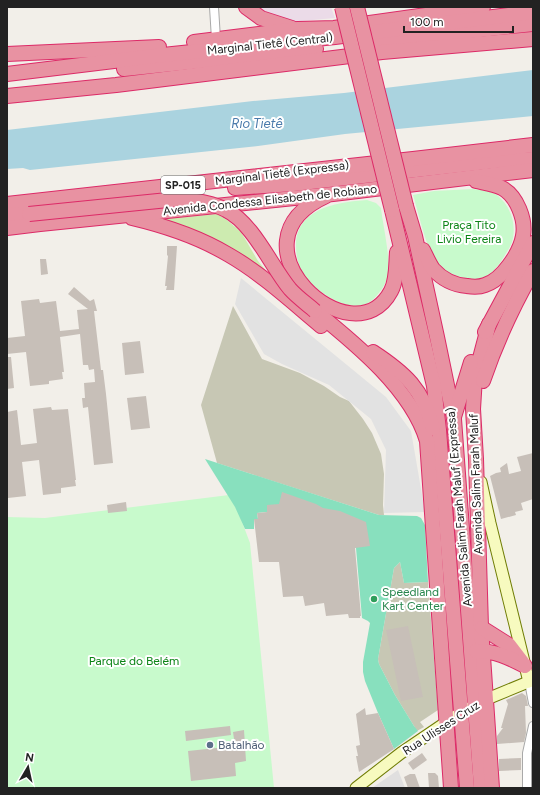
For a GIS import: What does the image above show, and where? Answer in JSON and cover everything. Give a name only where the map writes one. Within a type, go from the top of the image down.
[{"type":"highway","points":[[246,7],[261,18],[298,29]]},
{"type":"highway","points":[[342,7],[434,386],[467,788]]},
{"type":"highway","name":"Avenida Salim Farah Maluf (Expressa)","points":[[357,7],[406,206],[415,236],[438,337],[454,419],[466,574],[477,651],[481,701],[481,788]]},
{"type":"highway","points":[[406,18],[430,7]]},
{"type":"highway","points":[[7,54],[139,48],[298,29],[334,28],[483,7]]},
{"type":"highway","name":"Marginal Tietê (Central)","points":[[7,74],[163,54],[335,37],[533,12]]},
{"type":"highway","name":"Marginal Tietê (Central)","points":[[7,82],[533,24]]},
{"type":"highway","points":[[7,96],[116,85],[382,52],[533,39]]},
{"type":"highway","points":[[7,58],[163,54]]},
{"type":"highway","name":"Marginal Tietê (Expressa)","points":[[7,204],[413,160],[533,145]]},
{"type":"highway","name":"SP-015","points":[[173,186],[234,188],[293,184],[495,161],[508,156],[533,152]]},
{"type":"highway","points":[[495,161],[533,159]]},
{"type":"highway","name":"Avenida Condessa Elisabeth de Robiano","points":[[7,228],[333,194],[533,170]]},
{"type":"highway","points":[[415,236],[432,268],[446,280],[458,286],[474,287],[486,285],[499,277],[509,265],[520,245],[523,234],[522,223],[516,202],[503,189],[492,184],[461,179]]},
{"type":"highway","points":[[333,194],[317,201],[299,214],[291,225],[287,248],[289,263],[295,276],[306,290],[323,304],[337,310],[357,314],[370,312],[380,305],[391,291],[395,278],[398,240]]},
{"type":"highway","points":[[7,215],[172,200],[197,200],[228,210],[240,220],[254,236],[267,258],[290,289],[300,299],[408,378],[418,391],[431,419],[441,461]]},
{"type":"highway","points":[[122,215],[156,224],[201,240],[230,255],[258,274],[397,389]]},
{"type":"highway","points":[[454,419],[467,374],[477,348],[532,246]]},
{"type":"highway","points":[[473,409],[490,360],[502,332],[533,271]]},
{"type":"highway","points":[[320,314],[381,368],[412,408],[420,422],[427,441],[451,788]]},
{"type":"highway","name":"Avenida Salim Farah Maluf","points":[[477,651],[481,627],[473,409],[475,377],[491,320]]},
{"type":"highway","points":[[439,604],[450,570]]},
{"type":"highway","points":[[466,574],[481,627],[516,652],[529,675]]},
{"type":"highway","points":[[443,658],[456,653],[477,651],[505,655],[529,675]]},
{"type":"highway","points":[[481,701],[492,788]]},
{"type":"street","points":[[214,7],[216,39]]},
{"type":"street","points":[[476,459],[490,523],[529,675],[533,703]]},
{"type":"street","name":"Rua Ulisses Cruz","points":[[356,788],[447,721],[481,701],[516,687],[529,675]]},
{"type":"street","points":[[527,788],[530,769],[527,753],[533,726]]},
{"type":"shaded area","points":[[254,7],[331,7],[335,18],[290,22],[278,19]]},
{"type":"shaded area","points":[[241,278],[386,397],[411,431],[425,512],[384,513],[386,450],[371,419],[329,385],[282,364],[264,354],[235,304]]},
{"type":"shaded area","points":[[233,306],[262,359],[300,373],[324,386],[340,397],[349,401],[363,419],[372,433],[381,454],[384,474],[384,515],[379,515],[217,463],[201,405]]},
{"type":"shaded area","points":[[400,562],[404,583],[428,582],[438,710],[420,722],[424,727],[417,731],[395,695],[379,664],[378,659],[394,568]]},
{"type":"shaded area","points":[[398,770],[405,788],[372,788]]},
{"type":"green space","name":"Praça Tito Livio Fereira","points":[[473,189],[497,195],[502,199],[512,216],[514,229],[512,242],[508,250],[493,271],[482,278],[470,279],[444,270],[435,261],[427,243],[413,195],[434,191]]},
{"type":"green space","points":[[367,200],[376,203],[381,208],[389,268],[386,280],[378,294],[366,304],[361,306],[353,306],[337,301],[313,285],[302,272],[296,253],[296,246],[298,233],[303,223],[311,215],[332,205]]},
{"type":"green space","points":[[217,214],[241,232],[258,261],[277,284],[164,219]]},
{"type":"green space","name":"Speedland Kart Center","points":[[205,459],[379,515],[417,516],[421,518],[425,525],[428,582],[404,583],[400,562],[394,568],[378,659],[379,664],[395,695],[418,731],[394,749],[365,681],[363,672],[363,662],[370,623],[362,618],[356,548],[285,510],[257,513],[258,519],[254,520],[254,529],[245,529],[235,507]]},
{"type":"green space","name":"Parque do Belém","points":[[229,495],[239,514],[250,543],[274,788],[7,788],[7,517],[45,518]]},
{"type":"water","name":"Rio Tietê","points":[[533,70],[533,116],[345,134],[258,146],[30,170],[23,168],[7,169],[7,130],[253,101],[344,93]]},
{"type":"building","points":[[167,246],[177,246],[174,290],[166,290],[167,286],[165,286],[168,256]]},
{"type":"building","points":[[40,259],[46,259],[48,274],[41,275]]},
{"type":"building","points":[[74,287],[90,301],[94,299],[97,311],[94,311],[101,370],[103,370],[106,394],[113,463],[94,465],[88,407],[83,408],[82,398],[85,398],[84,383],[95,382],[94,369],[89,370],[88,365],[83,365],[80,334],[60,337],[64,372],[62,372],[63,379],[49,381],[49,384],[30,386],[26,352],[7,354],[7,338],[25,336],[21,301],[39,299],[40,303],[56,301],[60,331],[79,329],[77,310],[88,309],[68,294]]},
{"type":"building","points":[[140,341],[144,373],[125,375],[122,343]]},
{"type":"building","points":[[7,357],[11,357],[14,388],[7,389]]},
{"type":"building","points":[[146,396],[150,428],[131,430],[127,398]]},
{"type":"building","points":[[51,407],[52,410],[68,409],[76,486],[61,488],[61,493],[43,495],[39,460],[22,462],[26,496],[8,498],[7,412],[17,410],[21,445],[37,443],[33,409]]},
{"type":"building","points":[[533,453],[533,499],[521,503],[523,510],[515,512],[516,515],[501,519],[490,476],[501,472],[500,468],[507,463],[509,474],[521,471],[517,457]]},
{"type":"building","points":[[282,492],[323,508],[340,511],[366,522],[370,546],[355,548],[360,618],[349,618],[348,614],[326,616],[324,603],[305,606],[303,596],[283,597],[279,562],[259,562],[254,519],[258,519],[257,513],[267,512],[267,505],[279,504]]},
{"type":"building","points":[[126,502],[127,511],[108,513],[107,505]]},
{"type":"building","points":[[408,626],[423,697],[401,701],[386,630]]},
{"type":"building","points":[[522,693],[526,696],[528,706],[525,706],[526,733],[524,742],[497,744],[497,736],[503,728],[501,728],[508,704],[506,700]]},
{"type":"building","points":[[365,708],[366,715],[378,713],[394,749],[359,772],[356,746],[360,745],[356,714]]},
{"type":"building","points":[[230,726],[231,735],[186,741],[185,731]]},
{"type":"building","points":[[244,730],[246,761],[235,763],[236,776],[191,781],[188,751],[235,746],[233,732]]},
{"type":"building","points":[[422,753],[427,760],[413,770],[408,763]]},
{"type":"building","points":[[521,758],[521,770],[499,771],[499,759]]},
{"type":"building","points":[[428,773],[435,773],[438,776],[439,788],[429,788]]},
{"type":"building","points":[[410,774],[415,774],[420,788],[408,788],[404,777]]},
{"type":"place","name":"Speedland Kart Center","points":[[374,599]]},
{"type":"place","name":"Batalhão","points":[[210,745]]}]
